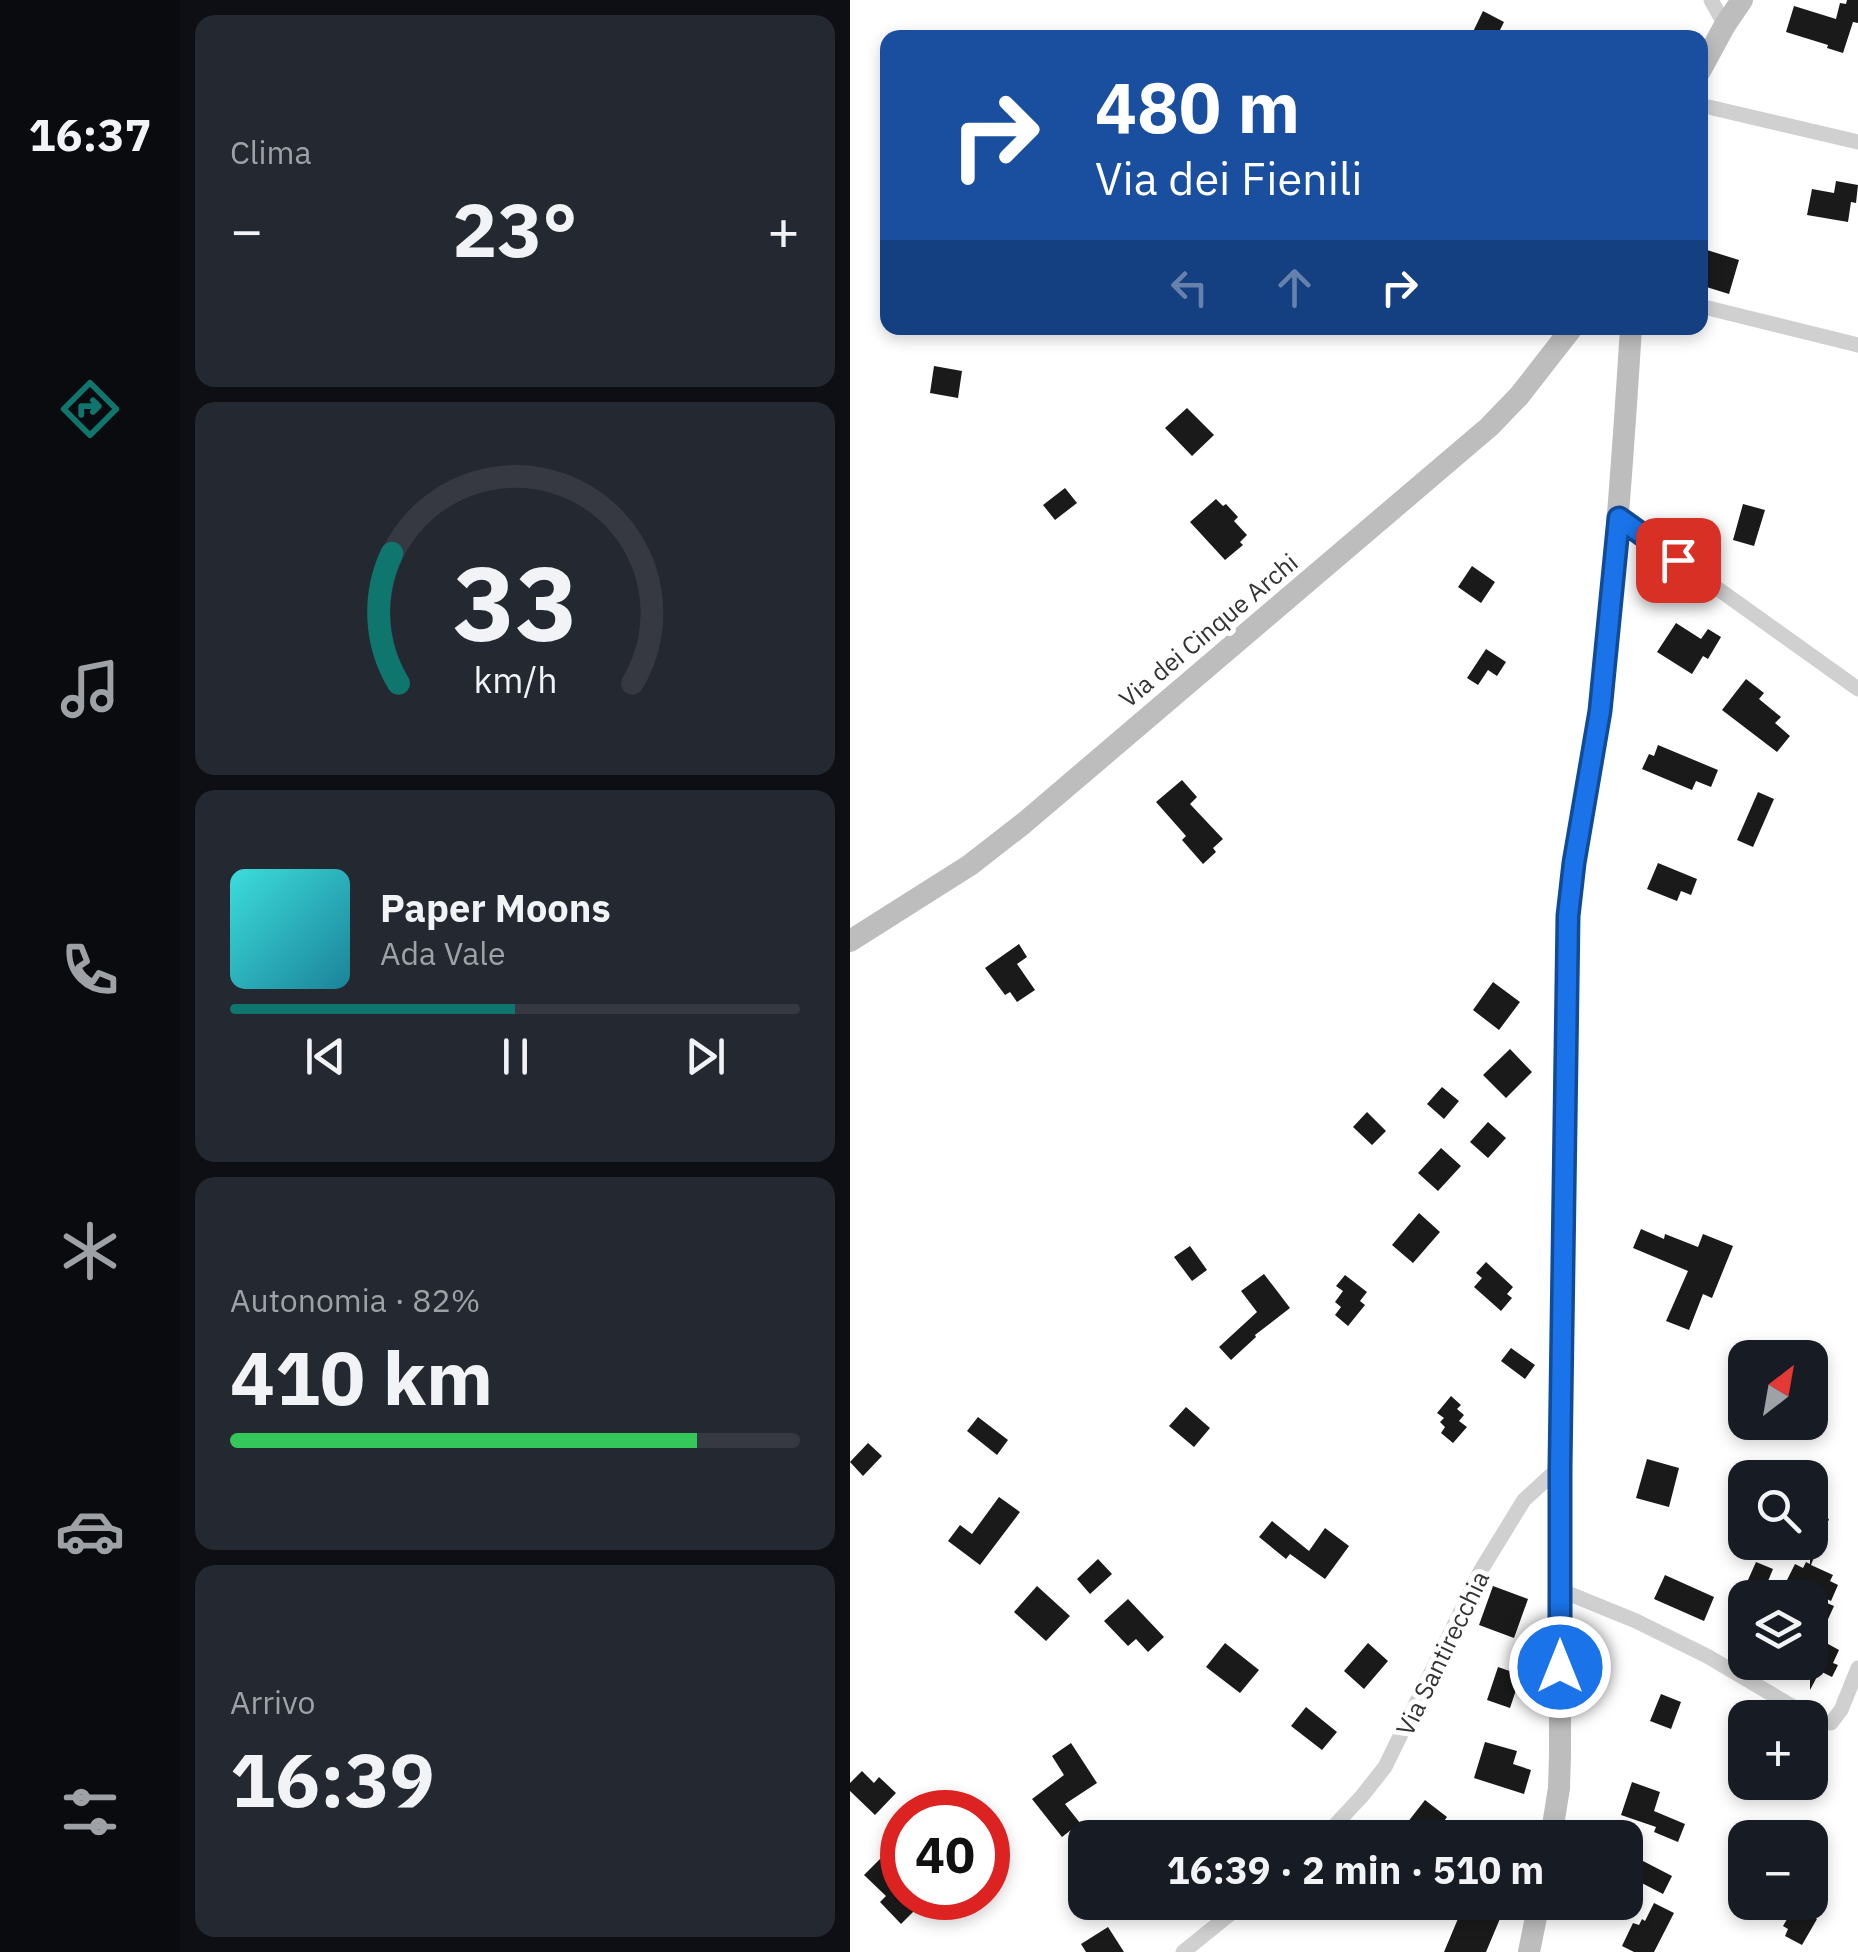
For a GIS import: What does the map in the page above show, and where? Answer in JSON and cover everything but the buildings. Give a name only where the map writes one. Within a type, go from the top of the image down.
[{"type":"street","points":[[1711,0],[1725,24]]},
{"type":"street","points":[[1708,55],[1742,0]]},
{"type":"street","points":[[1708,107],[1858,142]]},
{"type":"street","points":[[1708,308],[1858,344]]},
{"type":"street","name":"Via dei Cinque Archi","points":[[850,942],[978,859],[1039,811],[1497,420],[1567,335]]},
{"type":"street","points":[[1554,1820],[1560,1778],[1568,916],[1600,711],[1632,335]]},
{"type":"street","points":[[1619,518],[1858,689]]},
{"type":"street","name":"Via Santirecchia","points":[[1340,1820],[1385,1767],[1481,1570],[1524,1500],[1560,1467]]},
{"type":"street","points":[[1560,1590],[1694,1649],[1822,1723],[1830,1723],[1838,1714],[1858,1668]]},
{"type":"street","points":[[1184,1952],[1223,1920]]},
{"type":"street","points":[[1529,1952],[1535,1920]]},
{"type":"route","points":[[1560,1667],[1568,916],[1600,711],[1619,518],[1678,560]]}]
